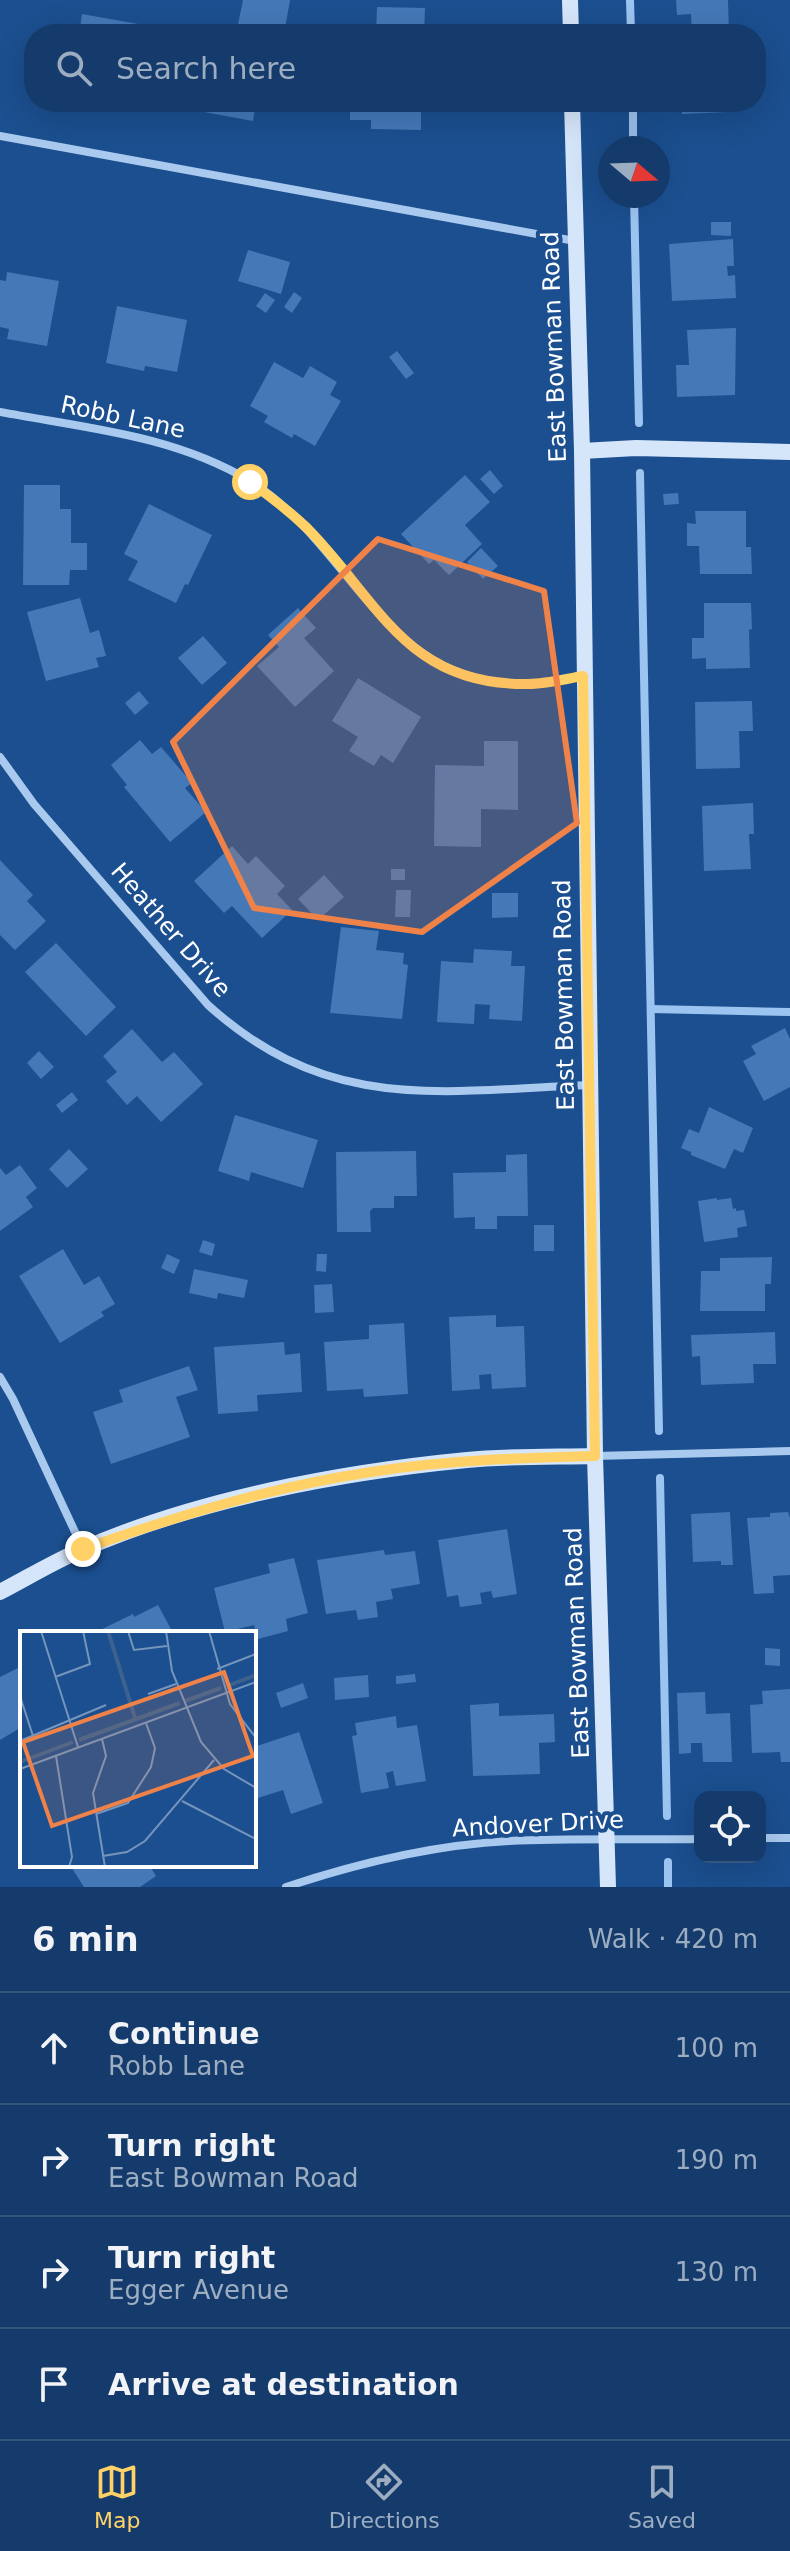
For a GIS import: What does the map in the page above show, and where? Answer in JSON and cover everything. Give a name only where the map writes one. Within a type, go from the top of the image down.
[{"type":"street","points":[[570,0],[571,24]]},
{"type":"street","name":"East Bowman Road","points":[[572,112],[582,451],[595,1456],[608,1887]]},
{"type":"street","points":[[0,136],[575,241]]},
{"type":"street","name":"Robb Lane","points":[[0,412],[160,441],[207,458],[250,482],[308,529],[399,637],[428,658],[460,673],[494,682],[530,684],[583,676]]},
{"type":"street","points":[[582,451],[636,448],[790,452]]},
{"type":"street","name":"Heather Drive","points":[[0,757],[34,804],[208,1005],[268,1050],[312,1071],[359,1086],[409,1092],[589,1085]]},
{"type":"street","points":[[0,1377],[83,1549]]},
{"type":"street","points":[[0,1592],[83,1549],[177,1516],[273,1490],[371,1472],[470,1460],[790,1451]]},
{"type":"street","points":[[766,1838],[790,1838]]},
{"type":"street","name":"Andover Drive","points":[[286,1887],[359,1865],[433,1849],[508,1841],[694,1839]]},
{"type":"highlighted area","points":[[378,539],[544,591],[577,823],[422,932],[254,908],[173,742]]},
{"type":"building","points":[[243,0],[290,0],[286,24],[238,24]]},
{"type":"building","points":[[676,0],[728,0],[729,24],[692,24],[691,14],[677,15]]},
{"type":"building","points":[[377,7],[425,8],[424,24],[376,24]]},
{"type":"building","points":[[82,14],[138,24],[80,24]]},
{"type":"building","points":[[204,112],[254,112],[253,121]]},
{"type":"building","points":[[350,112],[421,112],[421,130],[371,129],[371,120],[350,120]]},
{"type":"building","points":[[682,112],[726,112],[682,114]]},
{"type":"building","points":[[711,222],[731,222],[731,236],[711,235]]},
{"type":"building","points":[[733,239],[734,266],[727,266],[728,276],[735,275],[736,298],[672,301],[669,244]]},
{"type":"building","points":[[248,250],[290,262],[281,294],[238,281]]},
{"type":"building","points":[[7,272],[59,281],[47,346],[7,339],[9,329],[0,327],[0,280],[6,281]]},
{"type":"building","points":[[294,292],[302,298],[292,313],[284,307]]},
{"type":"building","points":[[265,293],[275,300],[266,313],[256,306]]},
{"type":"building","points":[[117,306],[187,320],[177,372],[145,366],[144,371],[106,363]]},
{"type":"building","points":[[736,328],[735,395],[677,397],[676,365],[689,365],[687,330]]},
{"type":"building","points":[[397,351],[414,373],[406,379],[389,357]]},
{"type":"building","points":[[274,362],[303,378],[310,366],[337,382],[330,395],[341,401],[315,446],[294,434],[292,438],[264,422],[268,416],[250,406]]},
{"type":"building","points":[[490,470],[503,486],[494,494],[480,479]]},
{"type":"building","points":[[465,475],[490,502],[465,525],[482,544],[449,575],[434,560],[429,564],[401,534]]},
{"type":"building","points":[[24,485],[60,485],[60,509],[71,509],[71,543],[87,543],[87,570],[70,570],[69,585],[23,585]]},
{"type":"building","points":[[678,493],[679,504],[664,505],[663,494]]},
{"type":"building","points":[[149,504],[212,535],[176,603],[128,580],[138,561],[124,554]]},
{"type":"building","points":[[695,511],[746,511],[746,547],[751,547],[752,574],[700,574],[699,546],[687,546],[687,523],[696,524]]},
{"type":"building","points":[[481,548],[498,566],[483,579],[467,562]]},
{"type":"building","points":[[80,598],[90,633],[99,630],[106,656],[96,658],[99,667],[46,681],[27,612]]},
{"type":"building","points":[[704,603],[751,603],[750,668],[706,669],[706,658],[692,659],[692,638],[704,638]]},
{"type":"building","points":[[298,608],[316,628],[304,638],[334,671],[295,707],[257,666],[279,647],[268,635]]},
{"type":"building","points":[[203,636],[227,663],[202,685],[178,658]]},
{"type":"building","points":[[358,678],[421,717],[393,763],[381,755],[374,766],[349,751],[358,737],[332,721]]},
{"type":"building","points":[[139,691],[149,703],[135,715],[125,703]]},
{"type":"building","points":[[752,701],[753,731],[739,731],[740,768],[696,769],[695,702]]},
{"type":"building","points":[[140,740],[152,754],[161,747],[192,783],[185,788],[206,812],[170,842],[124,787],[127,785],[111,765]]},
{"type":"building","points":[[484,741],[518,741],[518,810],[481,809],[481,847],[434,846],[435,765],[484,766]]},
{"type":"building","points":[[753,803],[754,834],[749,834],[751,869],[704,871],[702,806]]},
{"type":"building","points":[[232,846],[248,864],[256,856],[285,886],[277,894],[292,910],[262,938],[232,906],[224,913],[194,881]]},
{"type":"building","points":[[0,860],[33,895],[27,901],[46,921],[15,950],[0,935]]},
{"type":"building","points":[[391,869],[405,869],[405,880],[391,880]]},
{"type":"building","points":[[324,875],[344,897],[318,920],[298,899]]},
{"type":"building","points":[[396,890],[411,890],[410,917],[395,917]]},
{"type":"building","points":[[492,893],[518,893],[518,917],[492,918]]},
{"type":"building","points":[[341,927],[379,931],[376,950],[404,953],[403,964],[408,965],[402,1019],[330,1013]]},
{"type":"building","points":[[56,943],[116,1007],[86,1036],[25,972]]},
{"type":"building","points":[[474,949],[512,951],[511,966],[525,966],[522,1021],[489,1019],[490,1005],[475,1004],[474,1024],[437,1022],[441,961],[473,963]]},
{"type":"building","points":[[785,1028],[790,1039],[790,1087],[764,1101],[743,1061],[756,1054],[751,1046]]},
{"type":"building","points":[[132,1029],[162,1062],[174,1052],[203,1084],[161,1122],[137,1096],[127,1105],[106,1081],[117,1072],[103,1056]]},
{"type":"building","points":[[39,1051],[54,1067],[41,1079],[27,1063]]},
{"type":"building","points":[[72,1092],[78,1100],[62,1113],[56,1105]]},
{"type":"building","points":[[709,1107],[753,1128],[743,1153],[734,1149],[725,1169],[681,1148],[689,1129],[699,1133]]},
{"type":"building","points":[[235,1115],[318,1140],[303,1188],[251,1172],[249,1181],[218,1171]]},
{"type":"building","points":[[69,1149],[88,1169],[67,1188],[49,1169]]},
{"type":"building","points":[[416,1151],[417,1196],[394,1196],[394,1208],[373,1208],[370,1211],[371,1232],[337,1232],[336,1152]]},
{"type":"building","points":[[527,1154],[528,1216],[497,1216],[497,1229],[475,1229],[475,1217],[454,1218],[453,1173],[506,1172],[506,1155]]},
{"type":"building","points":[[20,1165],[37,1188],[26,1197],[33,1207],[0,1231],[0,1168],[6,1175]]},
{"type":"building","points":[[731,1198],[733,1209],[744,1210],[747,1226],[737,1228],[738,1237],[704,1242],[698,1201]]},
{"type":"building","points":[[534,1225],[554,1225],[554,1251],[534,1251]]},
{"type":"building","points":[[203,1240],[215,1244],[212,1256],[199,1252]]},
{"type":"building","points":[[63,1249],[84,1285],[99,1276],[115,1304],[101,1312],[104,1316],[60,1343],[19,1276]]},
{"type":"building","points":[[167,1254],[180,1260],[174,1274],[161,1268]]},
{"type":"building","points":[[317,1254],[327,1254],[326,1272],[316,1271]]},
{"type":"building","points":[[772,1257],[771,1284],[765,1284],[765,1311],[700,1311],[701,1271],[720,1271],[720,1258]]},
{"type":"building","points":[[194,1269],[248,1280],[244,1298],[218,1293],[217,1299],[189,1293]]},
{"type":"building","points":[[332,1284],[334,1312],[315,1313],[314,1285]]},
{"type":"building","points":[[496,1315],[496,1327],[524,1326],[526,1387],[492,1389],[491,1374],[479,1375],[480,1389],[452,1391],[449,1317]]},
{"type":"building","points":[[404,1323],[408,1394],[364,1397],[363,1389],[327,1391],[324,1342],[369,1339],[369,1325]]},
{"type":"building","points":[[775,1332],[776,1364],[753,1364],[754,1383],[701,1385],[700,1356],[692,1357],[691,1335]]},
{"type":"building","points":[[284,1342],[285,1355],[300,1353],[302,1392],[257,1395],[258,1411],[218,1414],[214,1347]]},
{"type":"building","points":[[189,1366],[198,1390],[176,1397],[190,1437],[111,1464],[93,1412],[123,1402],[119,1390]]},
{"type":"building","points":[[730,1512],[733,1565],[721,1565],[721,1561],[693,1562],[691,1514]]},
{"type":"building","points":[[788,1512],[790,1575],[773,1576],[774,1593],[754,1594],[747,1518]]},
{"type":"building","points":[[507,1529],[517,1594],[493,1598],[491,1591],[480,1593],[482,1604],[460,1607],[458,1595],[447,1597],[438,1540]]},
{"type":"building","points":[[384,1550],[385,1555],[415,1551],[420,1584],[391,1589],[393,1599],[376,1602],[378,1617],[358,1620],[356,1610],[326,1614],[317,1560]]},
{"type":"building","points":[[294,1558],[308,1613],[286,1619],[288,1631],[258,1639],[254,1625],[225,1631],[214,1588],[270,1573],[268,1564]]},
{"type":"building","points":[[158,1605],[172,1631],[98,1631],[133,1614],[134,1617]]},
{"type":"building","points":[[765,1648],[780,1649],[780,1666],[765,1665]]},
{"type":"building","points":[[20,1667],[20,1728],[0,1740],[0,1677]]},
{"type":"building","points":[[415,1674],[416,1682],[396,1684],[396,1676]]},
{"type":"building","points":[[368,1675],[369,1697],[335,1700],[334,1678]]},
{"type":"building","points":[[303,1683],[308,1698],[281,1708],[276,1693]]},
{"type":"building","points":[[790,1689],[790,1762],[781,1762],[780,1752],[752,1753],[750,1705],[763,1704],[762,1691]]},
{"type":"building","points":[[705,1692],[706,1714],[730,1713],[732,1762],[703,1762],[702,1743],[691,1743],[691,1753],[679,1754],[677,1693]]},
{"type":"building","points":[[499,1703],[499,1716],[554,1714],[555,1742],[539,1743],[540,1774],[473,1776],[470,1705]]},
{"type":"building","points":[[396,1716],[397,1728],[417,1725],[426,1781],[396,1786],[393,1771],[386,1773],[389,1788],[361,1793],[352,1736],[357,1735],[355,1723]]},
{"type":"building","points":[[299,1732],[323,1803],[291,1814],[283,1790],[258,1798],[256,1746]]},
{"type":"building","points":[[71,1867],[150,1867],[156,1876],[140,1887],[84,1887]]},
{"type":"waterway","points":[[630,0],[631,24]]},
{"type":"waterway","points":[[633,112],[633,136]]},
{"type":"waterway","points":[[634,208],[639,423]]},
{"type":"waterway","points":[[640,473],[659,1431]]},
{"type":"waterway","points":[[651,1009],[790,1012]]},
{"type":"waterway","points":[[660,1478],[667,1816]]},
{"type":"waterway","points":[[668,1862],[668,1887]]},
{"type":"route","points":[[83,1549],[177,1516],[273,1490],[371,1472],[470,1460],[595,1456],[583,676],[530,684],[494,682],[460,673],[428,658],[399,637],[308,529],[250,482]]}]
